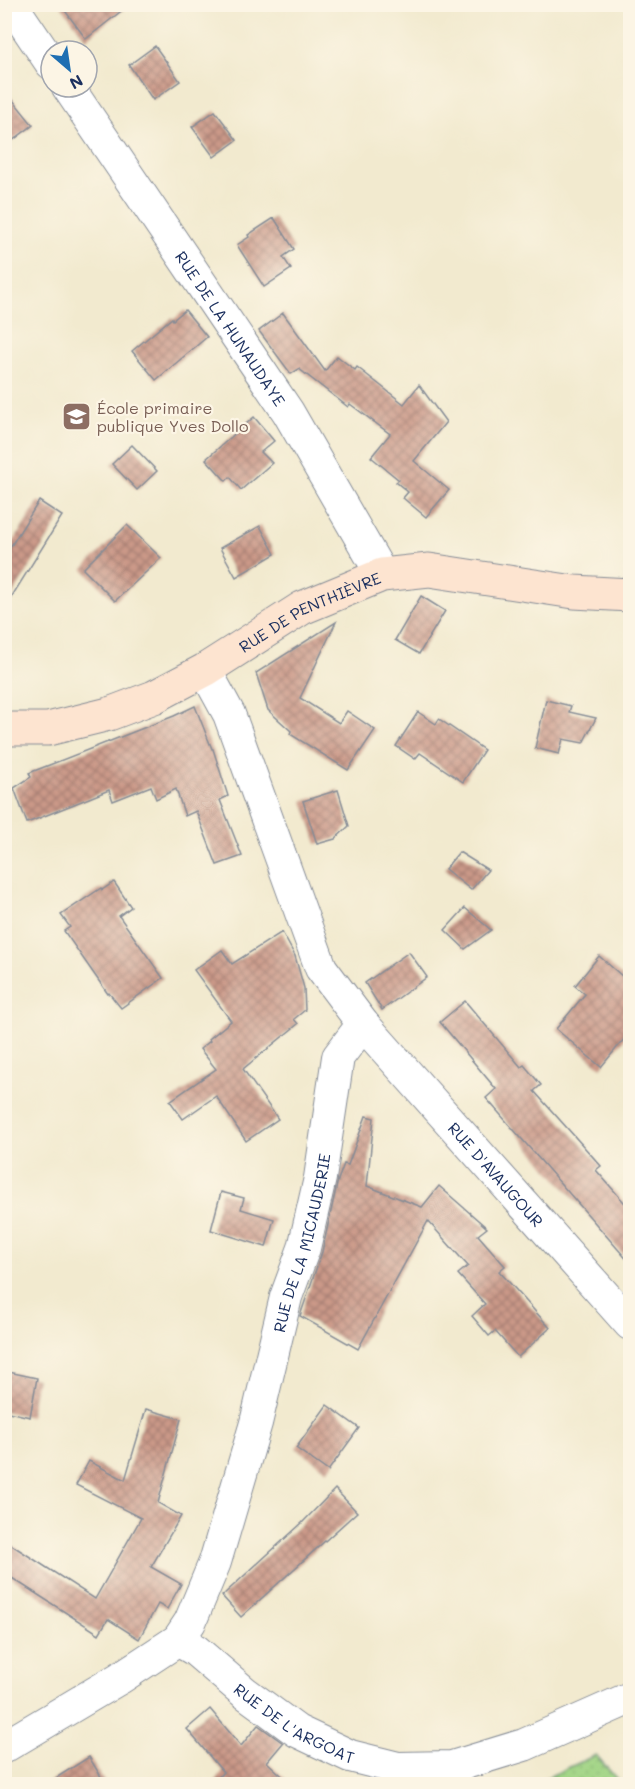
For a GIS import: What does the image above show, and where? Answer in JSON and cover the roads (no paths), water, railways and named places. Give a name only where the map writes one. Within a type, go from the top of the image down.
[{"type":"street","points":[[11,4],[39,45]]},
{"type":"street","name":"RUE DE LA HUNAUDAYE","points":[[76,99],[288,412],[382,575]]},
{"type":"street","name":"RUE DE PENTHIÈVRE","points":[[4,729],[48,729],[109,714],[154,697],[205,670],[302,608],[382,575],[429,570],[574,592],[630,595]]},
{"type":"street","points":[[205,670],[229,714],[321,968],[363,1024]]},
{"type":"street","name":"RUE D'AVAUGOUR","points":[[363,1024],[630,1324]]},
{"type":"street","name":"RUE DE LA MICAUDERIE","points":[[4,1747],[120,1678],[178,1640],[190,1622],[214,1562],[256,1423],[286,1297],[304,1248],[320,1178],[338,1057],[363,1024]]},
{"type":"street","name":"RUE DE L'ARGOAT","points":[[178,1640],[195,1650],[244,1692],[297,1731],[350,1756],[398,1768],[452,1767],[514,1749],[630,1698]]},
{"type":"place","name":"École primaire publique Yves Dollo","points":[[76,416]]}]
